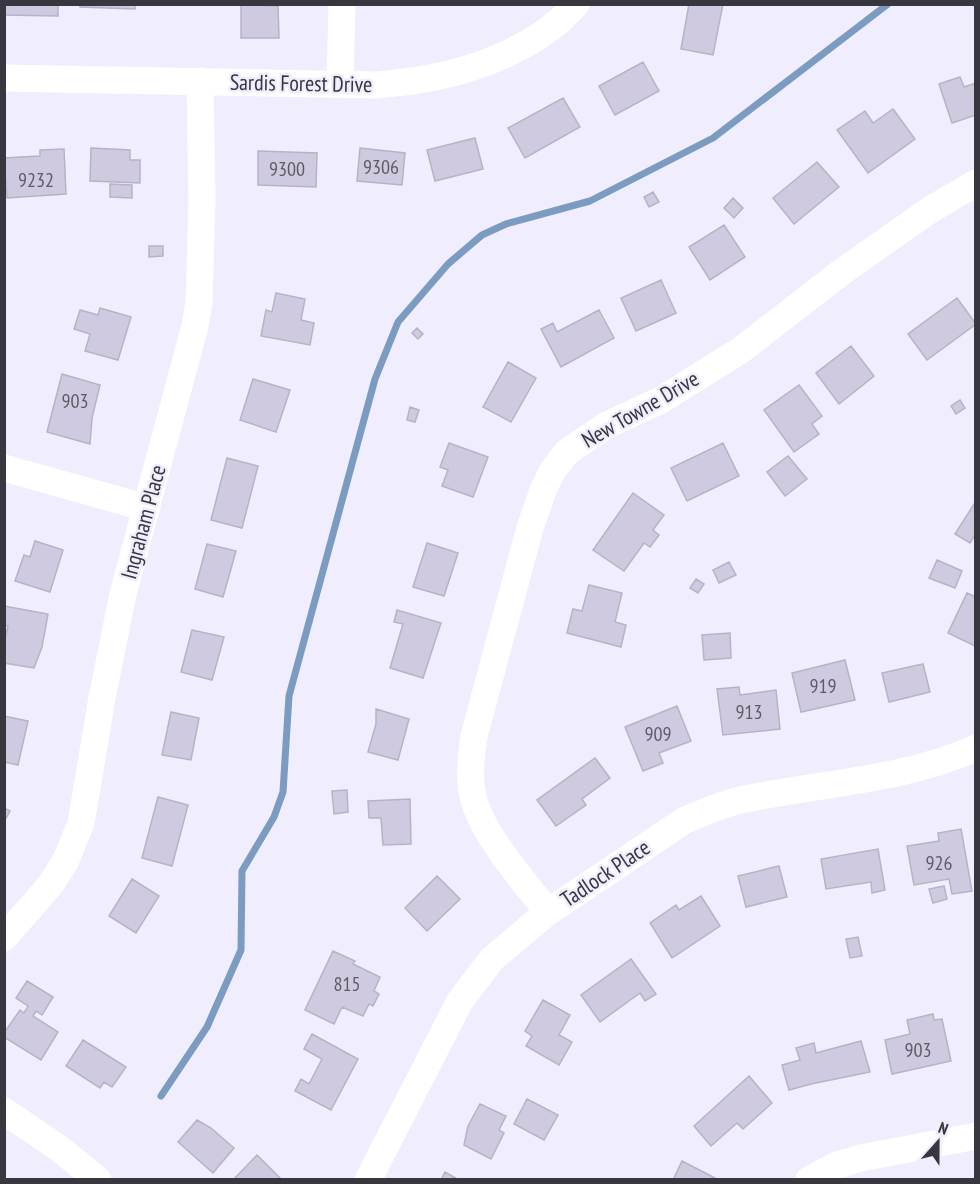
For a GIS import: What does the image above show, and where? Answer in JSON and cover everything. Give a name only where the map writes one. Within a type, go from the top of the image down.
[{"type":"street","points":[[340,84],[342,4]]},
{"type":"street","name":"Sardis Forest Drive","points":[[4,78],[375,85],[428,79],[459,72],[515,49],[545,33],[563,19],[576,4]]},
{"type":"street","name":"Ingraham Place","points":[[4,938],[51,884],[66,860],[78,832],[123,594],[195,326],[199,303],[202,200],[201,81]]},
{"type":"street","name":"New Towne Drive","points":[[548,912],[500,850],[482,819],[474,802],[470,764],[474,736],[530,528],[552,470],[567,452],[582,440],[607,425],[661,400],[741,350],[843,271],[930,210],[975,183]]},
{"type":"street","points":[[4,468],[147,508]]},
{"type":"street","name":"Tadlock Place","points":[[368,1179],[460,1001],[492,958],[548,912],[685,820],[710,810],[740,800],[880,777],[922,767],[975,748]]},
{"type":"street","points":[[4,1111],[60,1149],[98,1179]]},
{"type":"street","points":[[809,1179],[837,1164],[975,1136]]},
{"type":"building","points":[[4,4],[58,4],[58,16],[4,15]]},
{"type":"building","points":[[80,4],[135,4],[135,9],[80,7]]},
{"type":"building","points":[[241,4],[278,6],[279,38],[241,38]]},
{"type":"building","points":[[689,4],[723,4],[713,55],[681,49]]},
{"type":"building","points":[[643,62],[659,91],[615,115],[599,86]]},
{"type":"building","points":[[960,77],[964,87],[976,83],[976,115],[952,123],[939,84]]},
{"type":"building","points":[[563,98],[580,127],[525,158],[508,128]]},
{"type":"building","points":[[893,109],[915,139],[868,173],[837,130],[865,111],[873,123]]},
{"type":"building","points":[[475,138],[483,169],[435,181],[427,150]]},
{"type":"building","points":[[91,148],[130,150],[130,160],[140,160],[140,183],[90,181]]},
{"type":"building","points":[[360,148],[405,153],[402,185],[357,181]]},
{"type":"building","points":[[64,149],[66,194],[7,198],[4,158],[40,156],[40,150]]},
{"type":"building","points":[[258,151],[317,153],[316,187],[258,185]]},
{"type":"building","points":[[817,162],[839,187],[794,224],[773,198]]},
{"type":"building","points":[[110,184],[132,185],[132,198],[110,197]]},
{"type":"building","points":[[653,192],[659,202],[649,207],[644,197]]},
{"type":"building","points":[[733,198],[743,208],[734,218],[724,208]]},
{"type":"building","points":[[724,225],[745,257],[710,280],[689,247]]},
{"type":"building","points":[[149,246],[163,246],[163,256],[149,257]]},
{"type":"building","points":[[661,280],[676,313],[636,331],[621,298]]},
{"type":"building","points":[[276,293],[305,299],[301,320],[314,323],[310,345],[261,336],[266,310],[272,312]]},
{"type":"building","points":[[957,298],[976,324],[927,360],[908,334]]},
{"type":"building","points":[[100,308],[131,317],[118,360],[85,351],[90,334],[74,329],[80,310],[98,315]]},
{"type":"building","points":[[599,310],[614,338],[561,367],[541,329],[553,323],[557,332]]},
{"type":"building","points":[[417,328],[423,334],[418,339],[412,333]]},
{"type":"building","points":[[851,346],[874,376],[839,404],[816,373]]},
{"type":"building","points":[[508,362],[536,378],[511,422],[483,407]]},
{"type":"building","points":[[62,374],[100,385],[92,418],[90,444],[47,432]]},
{"type":"building","points":[[253,379],[290,390],[276,432],[240,420]]},
{"type":"building","points":[[799,385],[822,416],[812,424],[819,434],[794,452],[764,410]]},
{"type":"building","points":[[960,400],[965,408],[956,414],[951,406]]},
{"type":"building","points":[[410,407],[419,410],[415,422],[407,420]]},
{"type":"building","points":[[449,443],[488,457],[473,497],[442,486],[448,470],[440,467]]},
{"type":"building","points":[[723,443],[739,476],[687,501],[671,468]]},
{"type":"building","points":[[788,456],[807,479],[785,496],[767,472]]},
{"type":"building","points":[[227,458],[258,466],[242,528],[211,520]]},
{"type":"building","points":[[633,493],[664,515],[653,530],[659,535],[650,547],[644,543],[624,571],[593,550]]},
{"type":"building","points":[[976,501],[976,533],[970,543],[955,534]]},
{"type":"building","points":[[35,541],[63,550],[50,592],[15,581],[24,555],[30,557]]},
{"type":"building","points":[[427,543],[458,553],[444,596],[413,587]]},
{"type":"building","points":[[207,544],[236,551],[223,597],[195,589]]},
{"type":"building","points":[[937,560],[962,571],[955,588],[929,578]]},
{"type":"building","points":[[729,562],[736,575],[719,583],[713,570]]},
{"type":"building","points":[[696,579],[704,584],[698,593],[690,588]]},
{"type":"building","points":[[589,585],[622,593],[615,622],[626,625],[621,647],[567,633],[573,609],[582,611]]},
{"type":"building","points":[[967,593],[976,597],[975,646],[948,633]]},
{"type":"building","points":[[4,606],[48,614],[42,647],[34,668],[4,663],[4,643],[8,626],[4,625]]},
{"type":"building","points":[[397,610],[441,623],[423,678],[390,668],[403,624],[394,622]]},
{"type":"building","points":[[192,630],[224,637],[212,680],[181,672]]},
{"type":"building","points":[[730,633],[731,658],[704,660],[702,635]]},
{"type":"building","points":[[845,660],[855,700],[801,712],[792,673]]},
{"type":"building","points":[[923,664],[930,692],[889,702],[882,673]]},
{"type":"building","points":[[739,687],[740,695],[776,690],[780,729],[723,735],[717,689]]},
{"type":"building","points":[[677,706],[691,741],[659,753],[663,763],[643,771],[625,727]]},
{"type":"building","points":[[376,709],[409,719],[398,760],[368,752],[376,724]]},
{"type":"building","points":[[171,712],[199,718],[191,760],[162,755]]},
{"type":"building","points":[[4,716],[28,721],[18,765],[4,762]]},
{"type":"building","points":[[595,758],[610,778],[582,799],[586,805],[556,826],[537,800]]},
{"type":"building","points":[[347,790],[348,812],[334,814],[332,791]]},
{"type":"building","points":[[158,797],[188,805],[172,866],[142,858]]},
{"type":"building","points":[[410,799],[411,844],[383,845],[381,818],[369,818],[368,801]]},
{"type":"building","points":[[4,808],[10,811],[4,822]]},
{"type":"building","points":[[961,829],[972,891],[952,894],[949,879],[914,885],[907,846],[939,841],[938,833]]},
{"type":"building","points":[[878,849],[885,890],[872,893],[871,882],[826,889],[821,859]]},
{"type":"building","points":[[779,866],[787,897],[746,907],[738,876]]},
{"type":"building","points":[[437,876],[460,899],[427,931],[405,908]]},
{"type":"building","points":[[132,879],[159,896],[136,933],[109,916]]},
{"type":"building","points":[[944,886],[947,899],[933,903],[929,889]]},
{"type":"building","points":[[701,896],[720,926],[672,958],[650,923],[676,905],[679,910]]},
{"type":"building","points":[[858,937],[862,956],[850,958],[846,939]]},
{"type":"building","points":[[333,951],[355,961],[353,964],[380,977],[374,991],[379,994],[373,1006],[369,1004],[363,1016],[342,1007],[334,1024],[305,1010]]},
{"type":"building","points":[[631,959],[656,994],[645,1001],[640,993],[600,1022],[581,995]]},
{"type":"building","points":[[27,981],[53,997],[42,1015],[36,1011],[33,1016],[58,1032],[41,1060],[4,1037],[4,1033],[20,1010],[24,1013],[28,1006],[16,998]]},
{"type":"building","points":[[543,1000],[570,1015],[559,1035],[572,1042],[559,1065],[526,1046],[532,1036],[525,1031]]},
{"type":"building","points":[[933,1014],[934,1020],[942,1019],[951,1061],[892,1074],[885,1040],[910,1034],[907,1020]]},
{"type":"building","points":[[312,1034],[358,1059],[331,1110],[295,1091],[301,1079],[309,1084],[322,1059],[304,1049]]},
{"type":"building","points":[[83,1040],[126,1067],[112,1087],[104,1082],[100,1088],[66,1066]]},
{"type":"building","points":[[861,1041],[870,1072],[789,1090],[782,1065],[800,1060],[796,1048],[814,1043],[816,1053]]},
{"type":"building","points":[[749,1076],[772,1103],[743,1129],[737,1123],[711,1146],[694,1126]]},
{"type":"building","points":[[527,1099],[558,1115],[544,1140],[514,1124]]},
{"type":"building","points":[[480,1104],[506,1116],[499,1130],[504,1133],[491,1159],[464,1145],[468,1126]]},
{"type":"building","points":[[197,1120],[211,1128],[234,1148],[213,1173],[178,1142]]},
{"type":"building","points":[[257,1155],[282,1180],[233,1180]]},
{"type":"building","points":[[682,1161],[715,1178],[715,1180],[673,1180]]},
{"type":"building","points":[[445,1172],[459,1180],[441,1180]]},
{"type":"waterway","points":[[161,1096],[207,1027],[241,950],[242,871],[274,817],[283,792],[289,696],[375,379],[398,322],[448,264],[482,235],[506,224],[590,201],[713,138],[888,4]]}]
